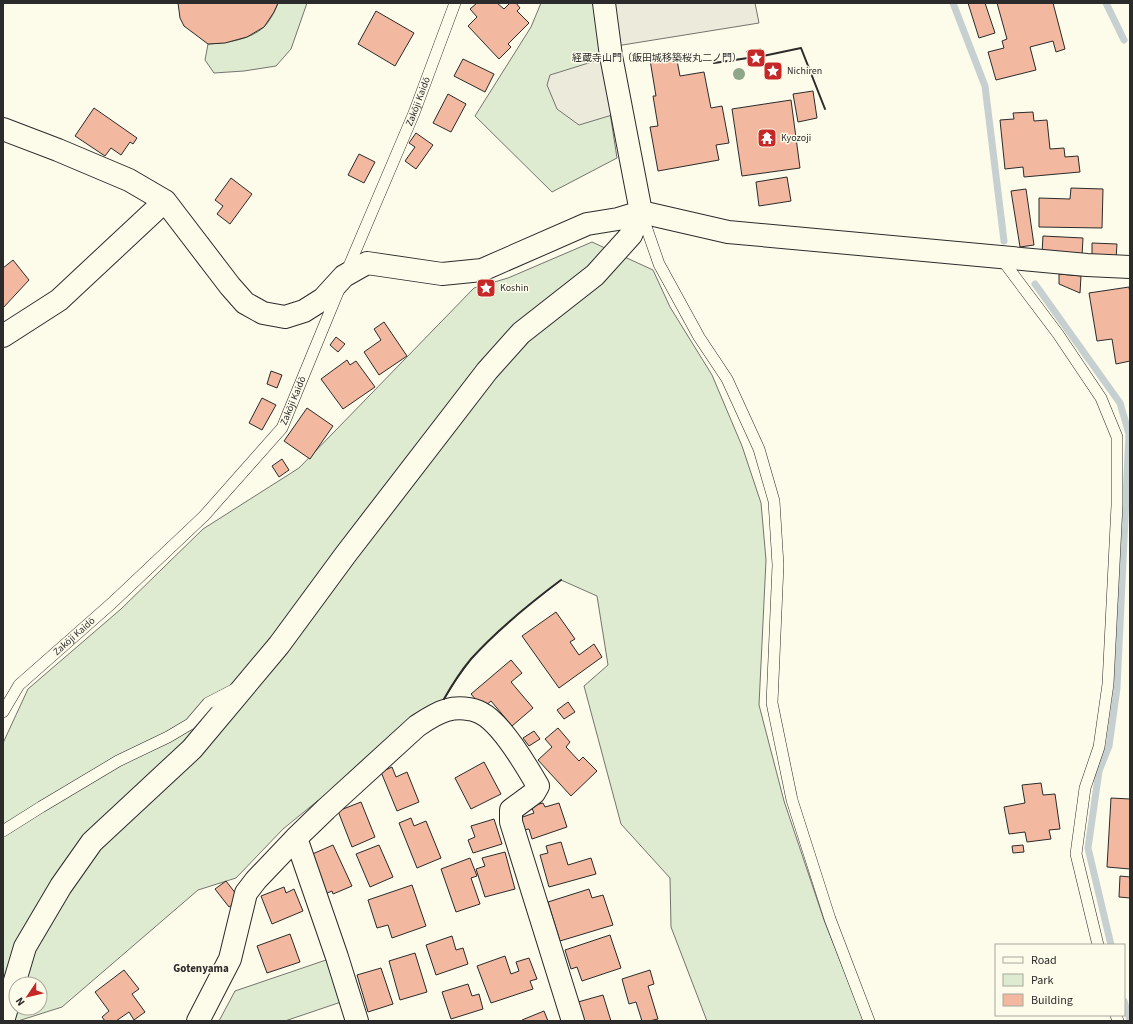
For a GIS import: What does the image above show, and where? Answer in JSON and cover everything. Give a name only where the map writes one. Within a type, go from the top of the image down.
[{"type":"street","points":[[3,1021],[25,947],[61,886],[92,842],[192,749],[248,683],[279,645],[346,554],[487,371],[521,332],[595,275],[631,235],[641,212],[611,56],[604,3]]},
{"type":"street","points":[[3,129],[129,180],[166,201],[230,286],[245,303],[263,313],[285,317],[304,311],[323,300],[344,276],[367,263],[442,274],[482,270],[587,224],[618,219],[641,212],[728,232],[1087,266],[1130,267]]},
{"type":"street","points":[[3,336],[59,300],[166,201]]},
{"type":"street","points":[[198,1021],[230,959],[246,893],[256,880],[326,809],[417,726],[432,716],[448,710],[465,709],[480,712],[493,722],[510,742],[538,786],[534,793],[511,810],[511,822],[573,1021]]},
{"type":"street","points":[[296,838],[357,1021]]},
{"type":"lane","name":"Zakōji Kaidō","points":[[3,712],[19,685],[112,603],[204,516],[282,428],[344,276],[414,113],[456,3]]},
{"type":"lane","points":[[641,212],[659,264],[699,337],[727,379],[759,448],[774,501],[778,565],[772,703],[792,800],[830,919],[869,1021]]},
{"type":"lane","points":[[999,257],[1058,334],[1101,398],[1117,437],[1117,505],[1108,684],[1099,747],[1085,788],[1076,854],[1098,944]]},
{"type":"lane","points":[[3,831],[40,807],[118,762],[168,737],[190,724],[208,703],[248,683]]},
{"type":"green space","points":[[278,3],[307,3],[291,49],[276,66],[244,71],[214,73],[205,60],[208,44],[238,40],[252,35],[264,27],[274,13]]},
{"type":"green space","points":[[541,3],[593,3],[617,158],[552,192],[475,116],[531,27]]},
{"type":"green space","points":[[592,242],[653,270],[670,307],[712,375],[742,446],[761,503],[766,560],[759,705],[784,801],[824,920],[864,1021],[707,1021],[671,927],[670,878],[621,824],[584,686],[608,665],[597,596],[561,580],[520,612],[492,637],[471,659],[444,699],[283,829],[236,878],[198,890],[62,1007],[48,1011],[48,976],[8,976],[8,1016],[34,1016],[18,1021],[3,1021],[3,743],[28,689],[121,609],[203,529],[299,468],[474,288],[508,278]]},
{"type":"green space","points":[[326,960],[341,1002],[285,1021],[219,1021],[235,991]]},
{"type":"shaded area","points":[[604,3],[755,3],[759,23],[610,47]]},
{"type":"shaded area","points":[[611,56],[622,112],[579,125],[557,109],[547,85],[550,75]]},
{"type":"building","points":[[178,3],[278,3],[264,27],[247,37],[225,43],[208,44],[184,26],[180,18]]},
{"type":"building","points":[[477,3],[497,3],[504,9],[510,3],[516,3],[520,8],[517,11],[529,23],[508,44],[511,47],[499,59],[468,26],[477,17],[470,9]]},
{"type":"building","points":[[968,3],[985,3],[995,33],[979,38]]},
{"type":"building","points":[[997,3],[1053,3],[1065,49],[1056,52],[1053,41],[1030,47],[1036,70],[996,80],[988,52],[1004,48],[1002,41],[1007,39]]},
{"type":"building","points":[[376,11],[414,33],[395,66],[358,44]]},
{"type":"building","points":[[761,49],[764,63],[750,66],[747,51]]},
{"type":"building","points":[[676,55],[680,76],[704,72],[711,108],[722,106],[729,143],[716,145],[719,160],[658,171],[650,127],[658,126],[653,96],[656,96],[650,60]]},
{"type":"building","points":[[463,59],[494,74],[485,92],[454,76]]},
{"type":"building","points":[[813,91],[817,118],[798,122],[793,94]]},
{"type":"building","points":[[448,94],[466,104],[451,132],[433,123]]},
{"type":"building","name":"Kyozoji","points":[[791,100],[800,168],[742,176],[732,109]]},
{"type":"building","points":[[94,108],[137,138],[133,144],[130,142],[121,155],[111,148],[105,156],[75,136]]},
{"type":"building","points":[[1033,112],[1034,121],[1047,120],[1050,149],[1064,148],[1065,157],[1078,156],[1080,172],[1024,177],[1023,167],[1005,169],[1000,120],[1014,119],[1013,113]]},
{"type":"building","points":[[416,133],[433,145],[416,169],[405,161],[415,147],[409,143]]},
{"type":"building","points":[[359,154],[375,162],[364,183],[348,175]]},
{"type":"building","points":[[787,177],[791,201],[759,206],[756,182]]},
{"type":"building","points":[[231,178],[252,194],[230,224],[217,214],[223,206],[215,200]]},
{"type":"building","points":[[1071,188],[1103,189],[1102,228],[1039,227],[1039,198],[1070,199]]},
{"type":"building","points":[[1026,189],[1034,245],[1020,247],[1011,191]]},
{"type":"building","points":[[1043,236],[1083,238],[1082,256],[1042,253]]},
{"type":"building","points":[[1092,243],[1117,244],[1116,259],[1092,258]]},
{"type":"building","points":[[13,260],[29,280],[3,308],[3,268]]},
{"type":"building","points":[[1059,274],[1081,276],[1080,293],[1059,284]]},
{"type":"building","points":[[1129,287],[1130,361],[1116,364],[1112,339],[1097,341],[1089,293]]},
{"type":"building","points":[[384,322],[407,356],[379,375],[364,352],[381,340],[374,329]]},
{"type":"building","points":[[336,337],[345,344],[338,352],[330,345]]},
{"type":"building","points":[[347,360],[350,365],[356,361],[375,387],[343,409],[321,379]]},
{"type":"building","points":[[271,371],[282,375],[277,388],[267,384]]},
{"type":"building","points":[[262,398],[276,405],[262,430],[249,423]]},
{"type":"building","points":[[307,408],[333,426],[310,459],[284,441]]},
{"type":"building","points":[[282,459],[289,470],[279,477],[272,466]]},
{"type":"building","points":[[556,612],[575,639],[570,642],[579,655],[594,644],[602,657],[559,688],[522,636]]},
{"type":"building","points":[[511,660],[522,673],[511,682],[533,708],[512,726],[491,701],[483,708],[471,694]]},
{"type":"building","points":[[568,702],[575,712],[564,719],[557,710]]},
{"type":"building","points":[[558,728],[570,742],[566,747],[579,761],[583,757],[597,771],[571,796],[538,760],[552,747],[545,739]]},
{"type":"building","points":[[534,731],[540,739],[529,746],[523,738]]},
{"type":"building","points":[[484,762],[501,794],[471,809],[455,778]]},
{"type":"building","points":[[392,767],[396,777],[407,772],[419,802],[397,811],[381,772]]},
{"type":"building","points":[[1041,783],[1043,795],[1055,794],[1060,829],[1049,830],[1051,839],[1027,842],[1025,832],[1009,834],[1004,807],[1025,803],[1022,785]]},
{"type":"building","points":[[1111,798],[1130,799],[1130,869],[1107,867]]},
{"type":"building","points":[[361,802],[375,837],[352,847],[338,811]]},
{"type":"building","points":[[543,803],[545,807],[559,803],[567,827],[532,839],[529,829],[524,830],[520,818],[534,813],[531,806]]},
{"type":"building","points":[[411,818],[414,826],[426,821],[441,858],[417,868],[399,823]]},
{"type":"building","points":[[494,819],[502,844],[473,853],[468,840],[475,837],[471,826]]},
{"type":"building","points":[[561,842],[568,865],[591,858],[596,874],[549,887],[540,855],[548,853],[546,846]]},
{"type":"building","points":[[333,845],[352,886],[333,894],[332,891],[325,894],[308,856]]},
{"type":"building","points":[[379,845],[393,877],[370,887],[356,854]]},
{"type":"building","points":[[1023,845],[1024,852],[1013,853],[1012,846]]},
{"type":"building","points":[[505,852],[515,889],[485,897],[476,869],[485,866],[482,858]]},
{"type":"building","points":[[470,858],[477,876],[471,878],[480,904],[456,912],[441,869]]},
{"type":"building","points":[[1120,876],[1130,877],[1130,898],[1119,897]]},
{"type":"building","points":[[226,881],[240,899],[229,907],[215,889]]},
{"type":"building","points":[[412,885],[426,926],[392,938],[388,925],[377,928],[368,900]]},
{"type":"building","points":[[284,887],[286,893],[294,889],[303,911],[272,924],[261,896]]},
{"type":"building","points":[[589,889],[592,898],[603,895],[613,925],[560,941],[548,902]]},
{"type":"building","points":[[290,934],[300,962],[267,973],[257,946]]},
{"type":"building","points":[[610,935],[621,968],[582,981],[577,967],[571,969],[565,950]]},
{"type":"building","points":[[452,936],[456,950],[463,948],[468,964],[436,975],[426,945]]},
{"type":"building","points":[[415,953],[427,992],[400,1000],[389,961]]},
{"type":"building","points":[[505,956],[511,974],[519,971],[516,962],[529,958],[537,979],[530,981],[533,989],[491,1003],[477,966]]},
{"type":"building","points":[[381,968],[393,1004],[368,1012],[357,975]]},
{"type":"building","points":[[124,970],[139,989],[132,994],[145,1012],[134,1020],[129,1012],[116,1021],[105,1021],[102,1017],[109,1011],[95,992]]},
{"type":"building","points":[[650,970],[654,984],[648,986],[658,1019],[642,1021],[636,1002],[629,1004],[622,979]]},
{"type":"building","points":[[468,984],[472,996],[479,994],[483,1009],[451,1019],[442,992]]},
{"type":"building","points":[[603,995],[611,1021],[584,1021],[578,1002]]},
{"type":"building","points":[[544,1011],[548,1021],[522,1021],[522,1020]]},
{"type":"waterway","points":[[953,3],[985,86],[1004,241]]},
{"type":"waterway","points":[[1106,3],[1124,40]]},
{"type":"waterway","points":[[1035,284],[1120,403],[1129,434],[1117,688],[1109,746],[1099,771],[1088,848],[1111,944]]},
{"type":"waterway","points":[[1125,1004],[1130,1020]]},
{"type":"wall","points":[[763,56],[801,48],[825,109]]},
{"type":"wall","points":[[714,63],[748,58]]},
{"type":"wall","points":[[444,699],[453,683],[481,648],[514,617],[561,580]]},
{"type":"place","name":"経蔵寺山門（飯田城移築桜丸二ノ門）","points":[[756,58]]},
{"type":"place","name":"Nichiren","points":[[773,71]]},
{"type":"place","name":"Kyozoji","points":[[767,138]]},
{"type":"place","name":"Koshin","points":[[486,288]]},
{"type":"district","name":"Gotenyama","points":[[201,968]]}]
